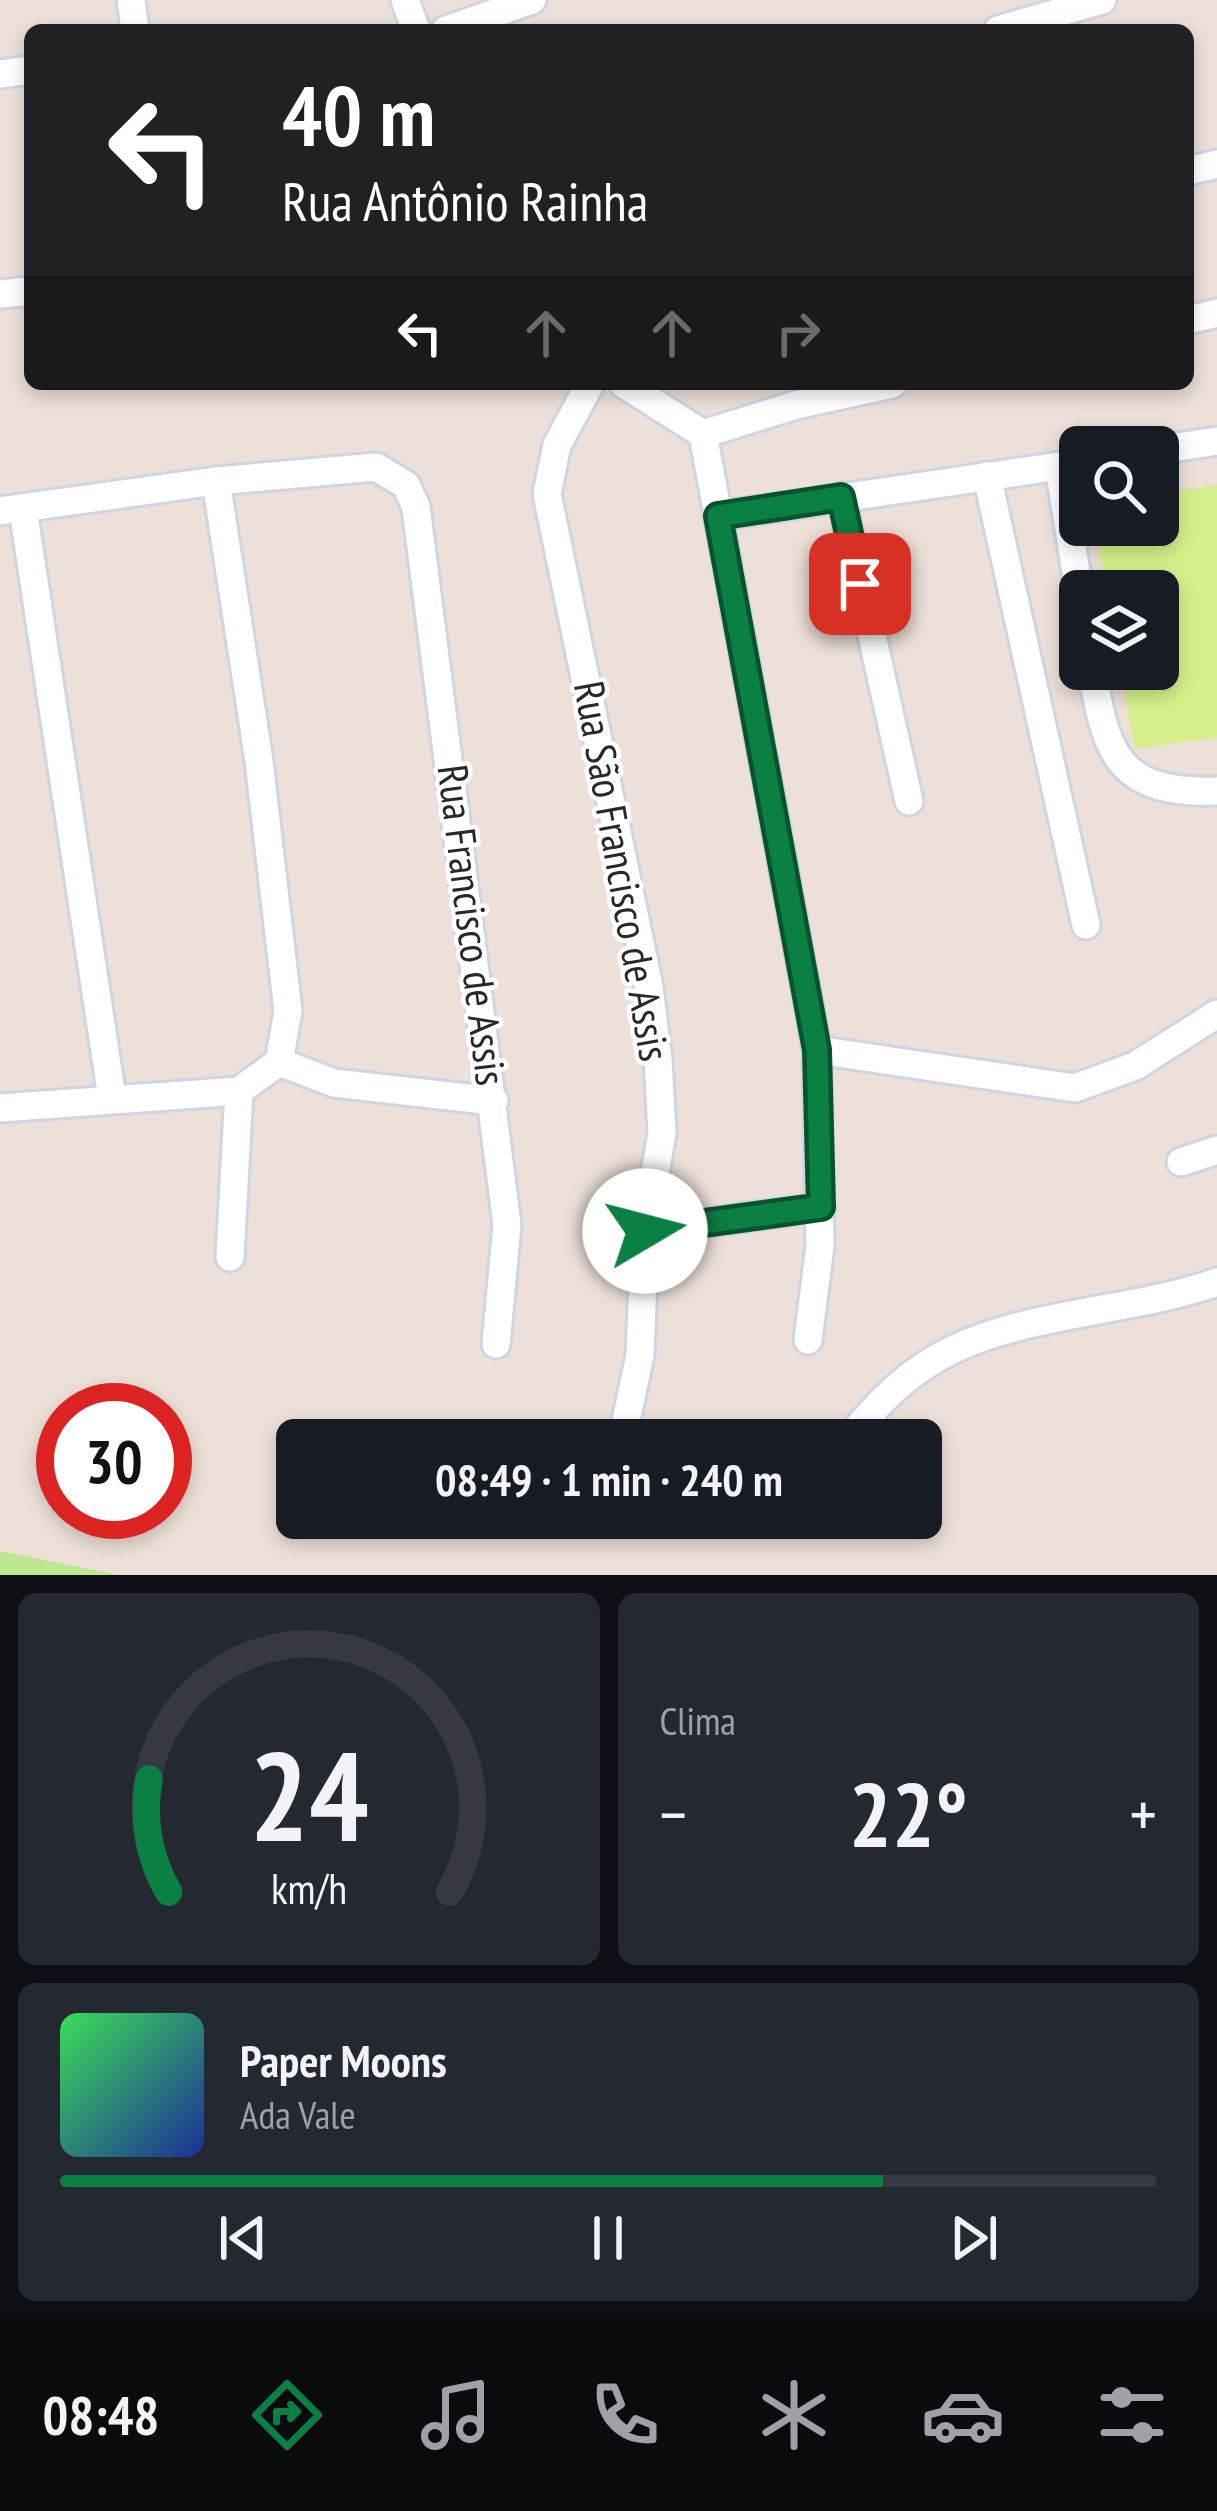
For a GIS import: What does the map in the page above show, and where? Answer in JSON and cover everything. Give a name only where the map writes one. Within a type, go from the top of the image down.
[{"type":"street","points":[[463,24],[532,0]]},
{"type":"street","points":[[1019,24],[1102,0]]},
{"type":"street","name":"Rua São Francisco de Assis","points":[[587,390],[557,445],[547,494],[651,1005],[662,1133],[645,1231],[640,1354],[626,1419]]},
{"type":"street","points":[[642,390],[703,434],[817,1050],[821,1207],[808,1340]]},
{"type":"street","points":[[703,434],[865,390]]},
{"type":"street","points":[[1179,447],[1217,441]]},
{"type":"street","points":[[718,516],[1059,466]]},
{"type":"street","name":"Rua Francisco de Assis","points":[[215,481],[376,467],[406,485],[416,507],[507,1225],[496,1344]]},
{"type":"street","points":[[987,476],[1086,925]]},
{"type":"street","points":[[0,1108],[239,1091],[279,1062],[288,1011],[260,761],[215,481],[12,510],[112,1098]]},
{"type":"street","points":[[841,497],[909,801]]},
{"type":"street","points":[[1096,690],[1106,740],[1116,762],[1160,787],[1217,791]]},
{"type":"street","points":[[817,1050],[1075,1088],[1135,1066],[1217,1014]]},
{"type":"street","points":[[279,1062],[351,1086],[494,1101]]},
{"type":"street","points":[[230,1257],[239,1091]]},
{"type":"street","points":[[1180,1162],[1217,1150]]},
{"type":"street","points":[[645,1231],[821,1207]]},
{"type":"street","points":[[865,1419],[929,1362],[969,1342],[1144,1304],[1217,1282]]},
{"type":"green space","points":[[1217,485],[1217,737],[1135,749],[1124,690],[1179,690],[1179,570],[1102,570],[1098,546],[1179,546],[1179,491]]},
{"type":"green space","points":[[0,1551],[119,1575],[0,1575]]},
{"type":"route","points":[[645,1231],[821,1207],[817,1050],[718,516],[841,497],[860,584]]}]
